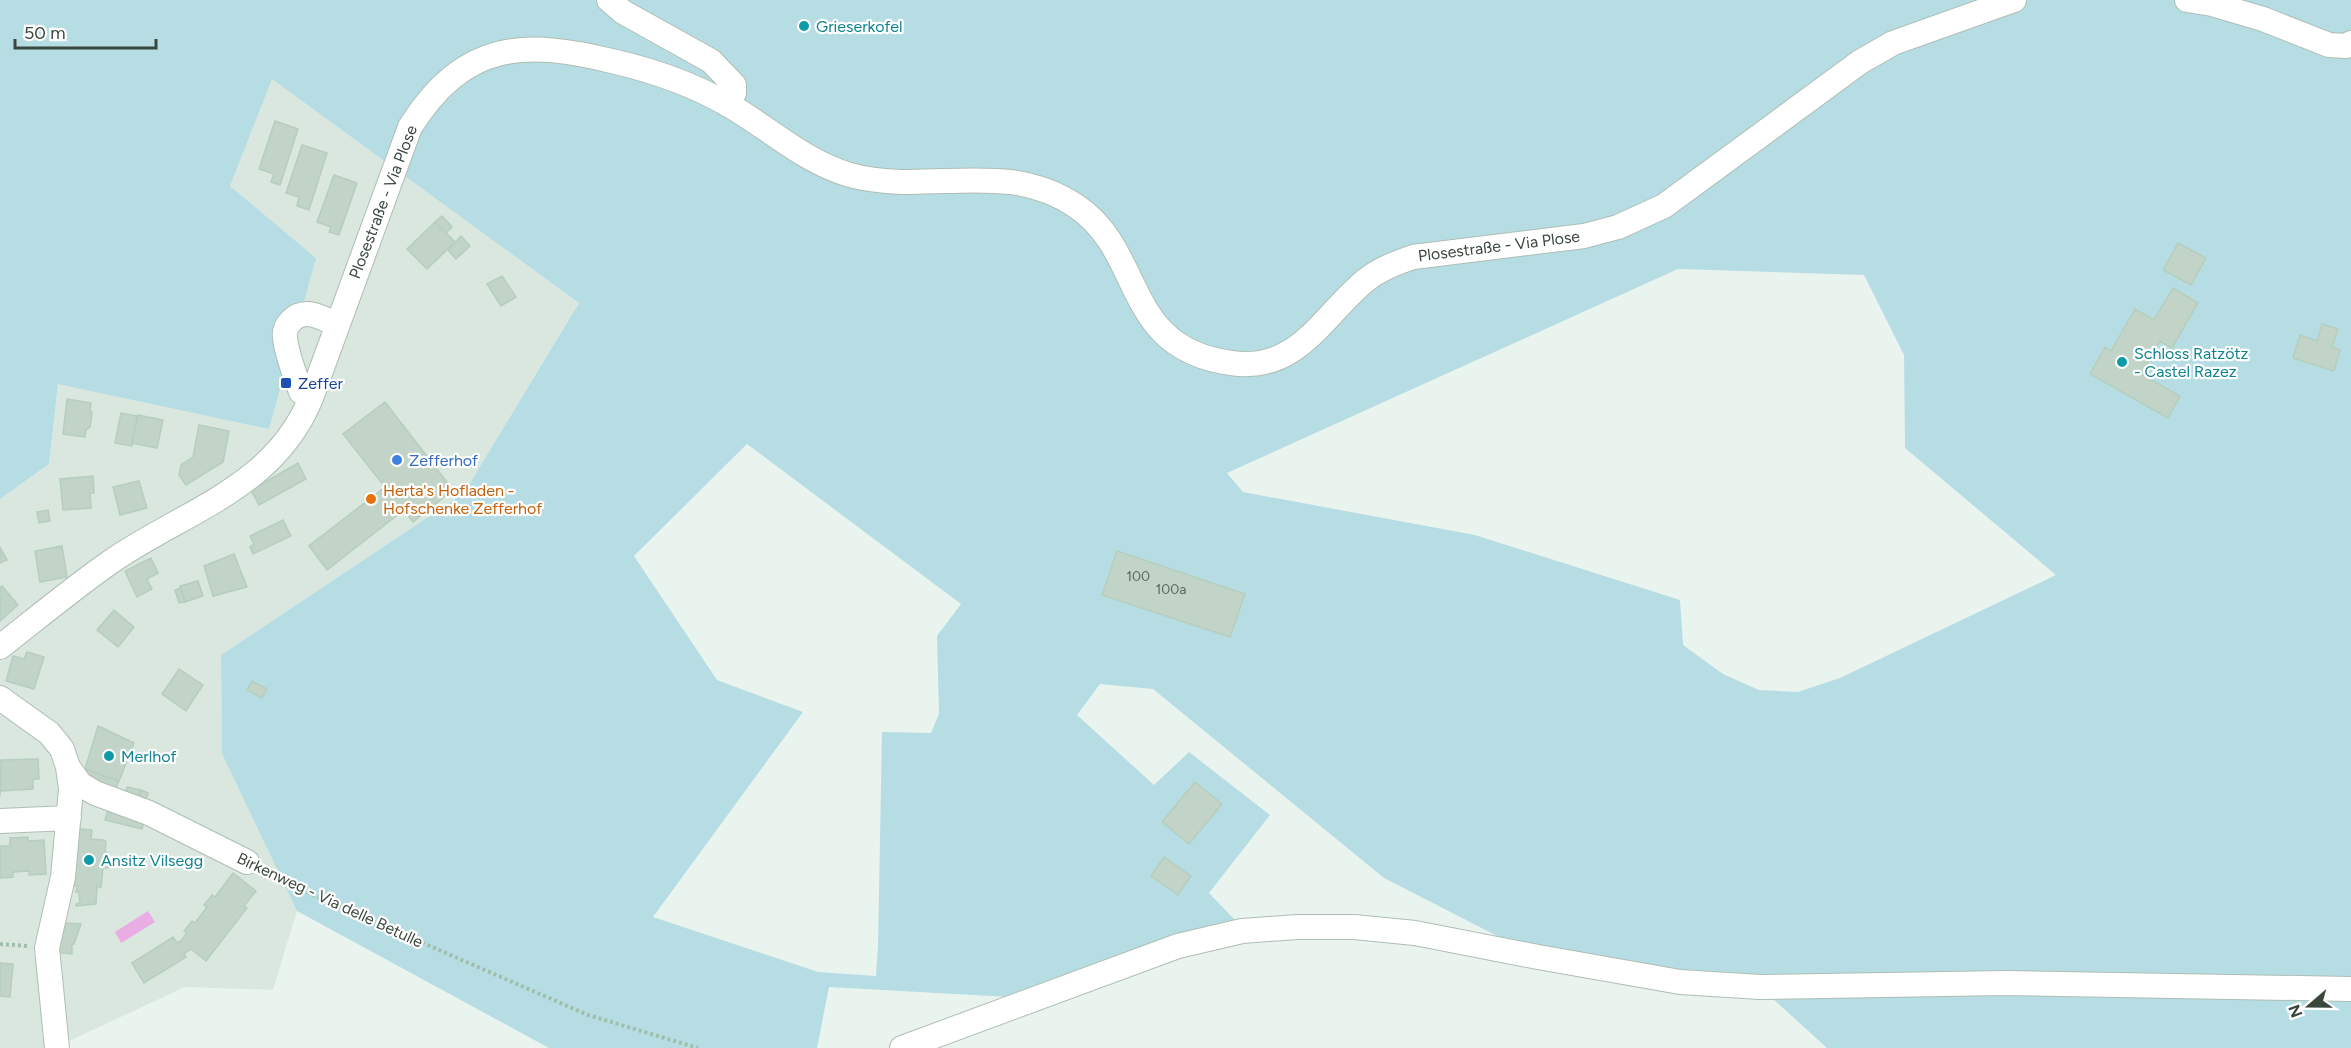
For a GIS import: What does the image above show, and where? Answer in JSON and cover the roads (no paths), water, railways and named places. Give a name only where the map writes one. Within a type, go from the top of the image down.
[{"type":"street","points":[[609,0],[623,12],[711,61],[734,85],[734,93],[728,105]]},
{"type":"street","name":"Plosestraße - Via Plose","points":[[0,647],[110,562],[191,516],[268,463],[286,444],[298,426],[311,398],[410,127],[424,104],[457,72],[479,60],[503,52],[552,49],[589,55],[638,67],[693,86],[728,105],[808,157],[848,174],[893,181],[1008,180],[1037,185],[1059,195],[1095,222],[1110,241],[1134,292],[1154,323],[1178,346],[1204,358],[1233,364],[1261,364],[1293,351],[1314,335],[1367,279],[1390,265],[1413,257],[1584,236],[1618,227],[1664,206],[1860,62],[1893,43],[2014,0]]},
{"type":"street","points":[[2187,0],[2212,4],[2263,18],[2329,45],[2346,46],[2351,43]]},
{"type":"street","points":[[311,398],[301,392],[285,336],[287,325],[296,316],[307,314],[322,317],[338,325]]},
{"type":"street","name":"Birkenweg - Via delle Betulle","points":[[0,698],[50,733],[62,749],[68,767],[80,784],[95,793],[149,813],[247,862]]},
{"type":"street","points":[[57,1048],[46,948],[63,877],[72,789],[68,767]]},
{"type":"street","points":[[0,821],[69,818]]},
{"type":"street","points":[[902,1048],[1178,946],[1242,931],[1297,927],[1354,927],[1415,933],[1680,982],[1760,987],[2005,983],[2351,988]]},
{"type":"place","name":"Grieserkofel","points":[[804,26]]},
{"type":"place","name":"Schloss Ratzötz - Castel Razez","points":[[2122,362]]},
{"type":"place","name":"Zeffer","points":[[286,383]]},
{"type":"place","name":"Zefferhof","points":[[397,460]]},
{"type":"place","name":"Herta's Hofladen - Hofschenke Zefferhof","points":[[371,499]]},
{"type":"place","name":"Merlhof","points":[[109,756]]},
{"type":"place","name":"Ansitz Vilsegg","points":[[89,860]]}]
